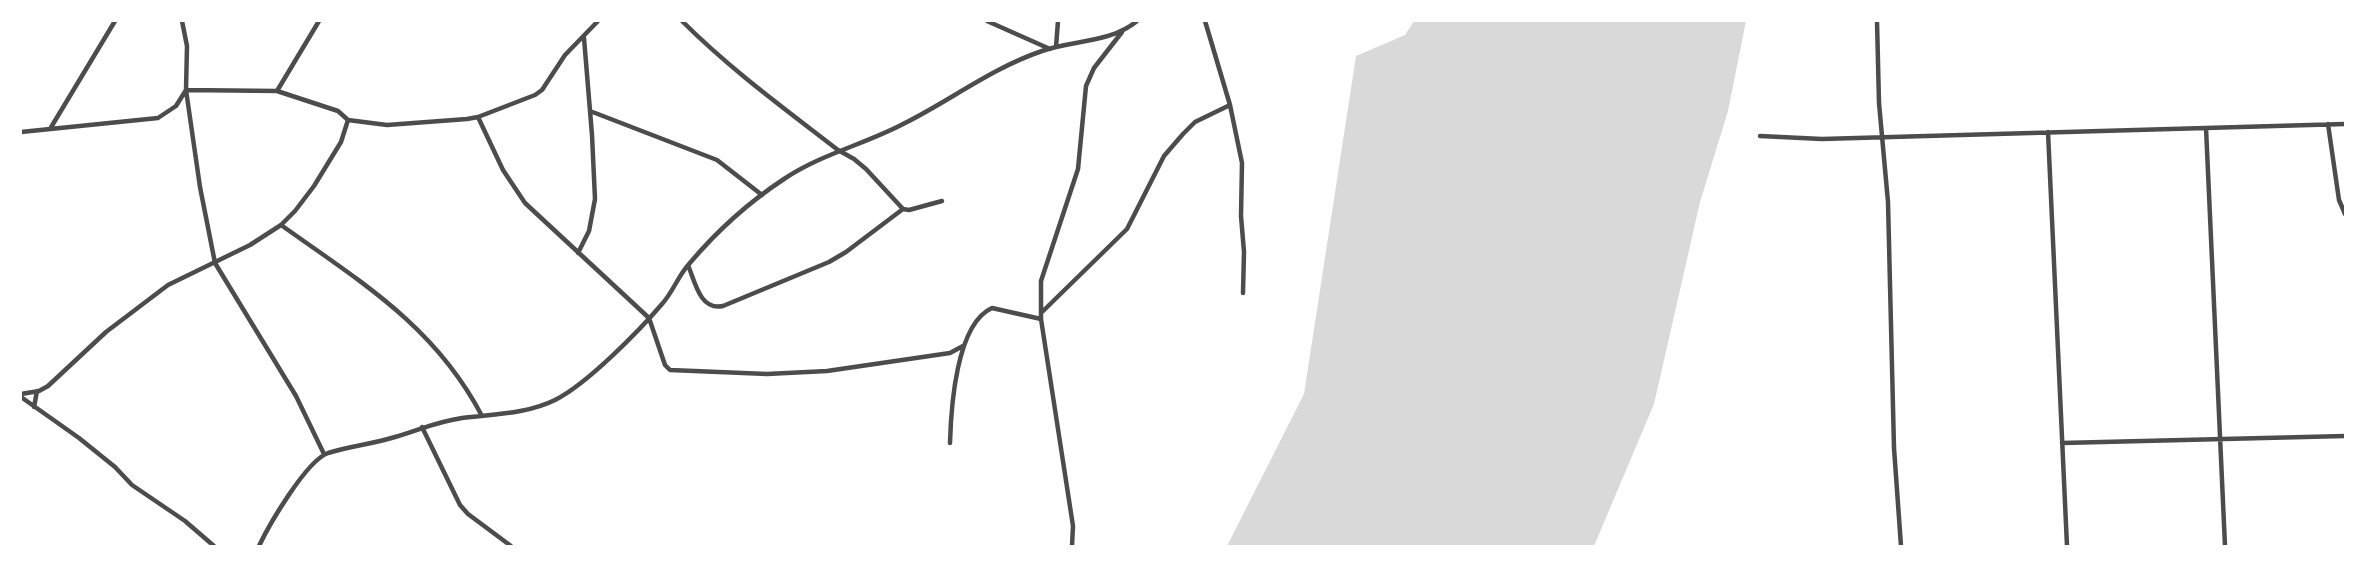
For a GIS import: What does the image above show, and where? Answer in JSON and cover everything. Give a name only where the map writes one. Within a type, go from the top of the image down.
[{"type":"street","points":[[50,129],[115,21]]},
{"type":"street","points":[[182,21],[187,46],[186,90],[200,187],[215,263],[296,396],[324,454]]},
{"type":"street","points":[[277,92],[319,21]]},
{"type":"street","points":[[186,90],[277,92],[339,111],[348,120],[387,125],[478,117],[535,96],[542,90],[565,56],[598,21]]},
{"type":"street","points":[[682,21],[703,42],[751,82],[866,169],[903,209],[909,210],[942,201]]},
{"type":"street","points":[[987,21],[1050,49]]},
{"type":"street","points":[[1056,47],[1058,21]]},
{"type":"street","points":[[1071,546],[1073,526],[1041,316],[1041,281],[1078,169],[1086,86],[1094,68],[1122,32],[1137,21]]},
{"type":"street","points":[[1205,21],[1230,105],[1243,172],[1241,216],[1244,252],[1243,293]]},
{"type":"street","points":[[1877,21],[1882,137],[1888,202],[1894,448],[1900,546]]},
{"type":"street","points":[[259,546],[276,512],[301,478],[324,454],[393,438],[438,421],[533,408],[557,399],[588,377],[649,318],[663,303],[688,265],[737,216],[786,177],[838,150],[903,124],[1001,68],[1056,47],[1122,32]]},
{"type":"street","points":[[578,252],[593,218],[594,199],[584,38]]},
{"type":"street","points":[[21,132],[158,118],[176,106],[186,90]]},
{"type":"street","points":[[1041,316],[1127,229],[1164,156],[1183,134],[1195,122],[1230,105]]},
{"type":"street","points":[[590,111],[717,160],[762,195]]},
{"type":"street","points":[[478,117],[503,170],[525,203],[649,318],[666,365],[670,370],[767,374],[826,371],[950,353],[963,346]]},
{"type":"street","points":[[21,395],[48,386],[106,332],[168,285],[250,245],[281,225],[296,211],[314,186],[341,142],[348,120]]},
{"type":"street","points":[[2328,124],[2339,200],[2345,214]]},
{"type":"street","points":[[1760,135],[1822,139],[2345,124]]},
{"type":"street","points":[[2206,128],[2222,438],[2225,546]]},
{"type":"street","points":[[2048,132],[2067,546]]},
{"type":"street","points":[[688,265],[704,302],[713,307],[723,306],[828,262],[846,252],[903,209]]},
{"type":"street","points":[[281,225],[373,290],[406,317],[445,358],[482,416]]},
{"type":"street","points":[[950,443],[953,391],[963,346],[976,322],[984,312],[992,308],[1041,316]]},
{"type":"street","points":[[34,406],[37,391]]},
{"type":"street","points":[[21,395],[115,467],[132,485],[185,521],[214,546]]},
{"type":"street","points":[[422,427],[460,506],[511,546]]},
{"type":"street","points":[[2062,443],[2345,436]]},
{"type":"shaded area","points":[[1414,21],[1746,21],[1728,111],[1700,202],[1654,404],[1594,546],[1227,546],[1304,394],[1356,56],[1405,35]]}]
